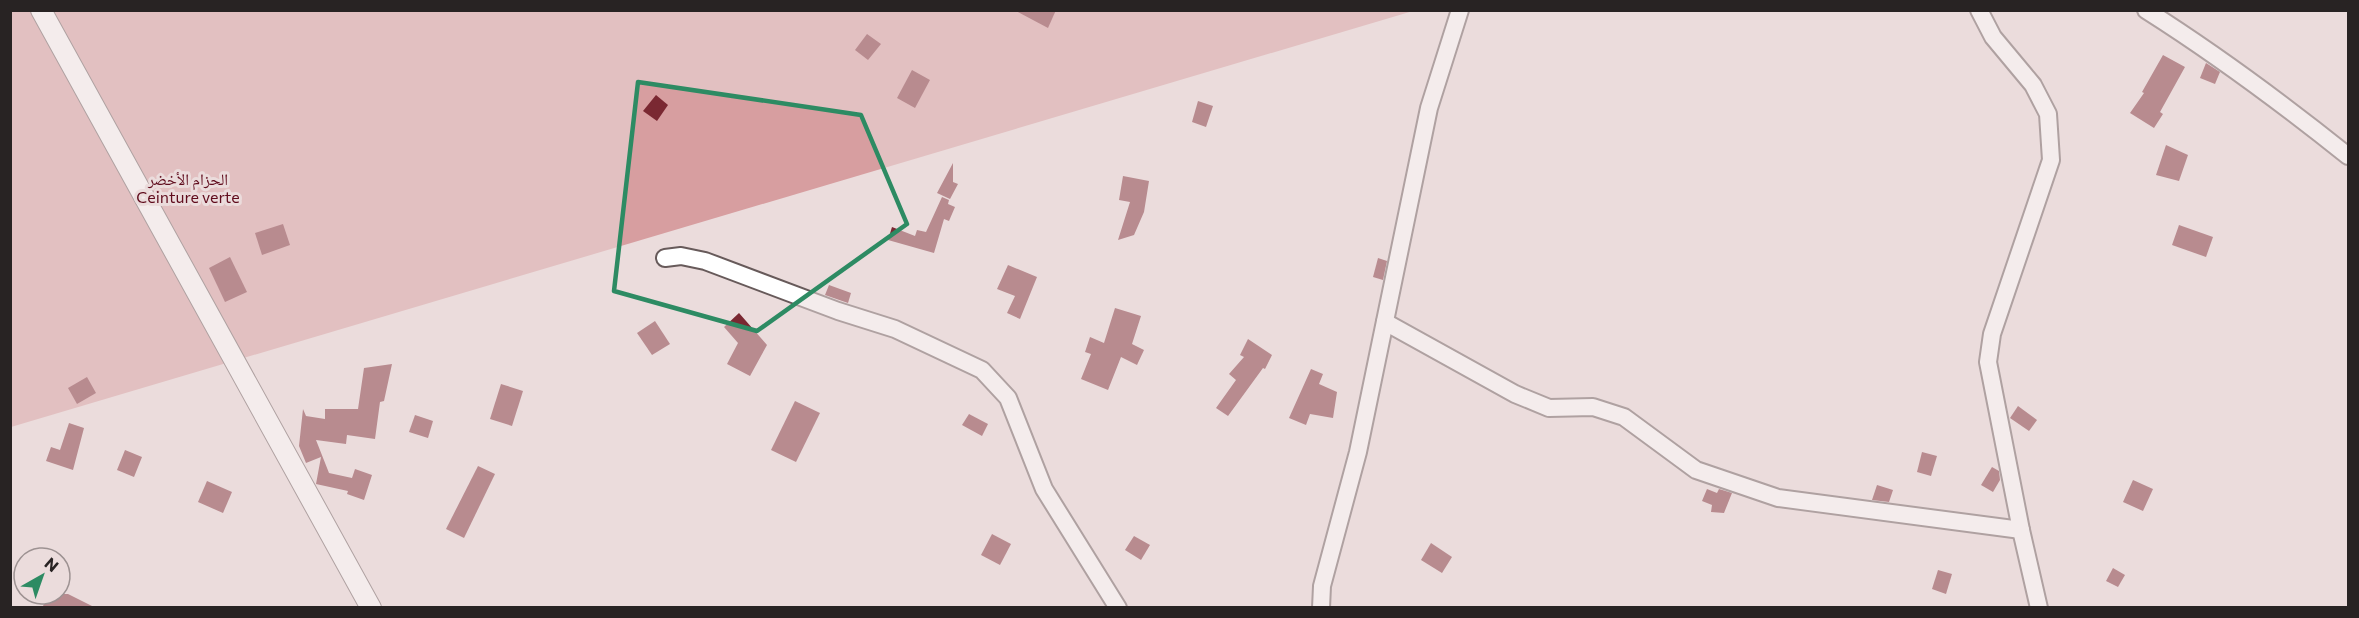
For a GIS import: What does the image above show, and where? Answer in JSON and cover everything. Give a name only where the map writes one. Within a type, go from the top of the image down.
[{"type":"street","points":[[41,10],[371,608]]},
{"type":"street","points":[[1321,608],[1322,586],[1358,452],[1429,108],[1460,10]]},
{"type":"street","points":[[1979,10],[1994,37],[2033,85],[2048,114],[2052,160],[1992,334],[1988,362],[2039,608]]},
{"type":"street","points":[[2146,10],[2247,78],[2349,156]]},
{"type":"street","points":[[665,258],[681,256],[705,261],[838,311],[895,329],[982,370],[1008,398],[1044,489],[1118,608]]},
{"type":"street","points":[[1384,322],[1515,394],[1549,408],[1593,407],[1624,417],[1696,470],[1778,498],[2021,530]]},
{"type":"highlighted area","points":[[638,82],[861,115],[907,224],[757,331],[614,291]]},
{"type":"green space","name":"الحزام الأخضر Ceinture verte","points":[[11,11],[1413,11],[11,427]]},
{"type":"building","points":[[1014,10],[1056,10],[1048,28]]},
{"type":"building","points":[[867,34],[881,44],[868,60],[855,50]]},
{"type":"building","points":[[2163,55],[2185,67],[2160,112],[2163,114],[2154,128],[2130,113],[2144,93],[2142,92]]},
{"type":"building","points":[[2206,63],[2220,72],[2215,84],[2200,78]]},
{"type":"building","points":[[912,70],[930,80],[915,108],[897,98]]},
{"type":"building","points":[[656,95],[668,105],[657,121],[643,111]]},
{"type":"building","points":[[1198,101],[1213,106],[1206,127],[1192,122]]},
{"type":"building","points":[[2166,145],[2188,155],[2179,181],[2156,175]]},
{"type":"building","points":[[953,163],[953,182],[958,184],[950,199],[937,193]]},
{"type":"building","points":[[1123,176],[1149,181],[1144,212],[1134,235],[1118,240],[1130,202],[1119,200]]},
{"type":"building","points":[[942,197],[949,200],[948,204],[955,207],[949,221],[944,219],[934,253],[888,240],[892,227],[915,236],[917,230],[926,232]]},
{"type":"building","points":[[283,224],[290,245],[262,255],[255,233]]},
{"type":"building","points":[[2179,225],[2213,237],[2206,257],[2172,245]]},
{"type":"building","points":[[230,257],[247,292],[225,302],[209,268]]},
{"type":"building","points":[[1378,258],[1387,261],[1383,280],[1373,277]]},
{"type":"building","points":[[1008,265],[1037,277],[1020,319],[1007,313],[1015,296],[997,289]]},
{"type":"building","points":[[829,285],[851,293],[848,303],[825,295]]},
{"type":"building","points":[[1115,308],[1141,316],[1132,344],[1144,350],[1137,365],[1121,357],[1108,390],[1081,379],[1091,354],[1085,352],[1090,337],[1104,343]]},
{"type":"building","points":[[739,313],[767,345],[750,376],[727,364],[738,343],[724,327]]},
{"type":"building","points":[[655,321],[670,344],[652,355],[637,333]]},
{"type":"building","points":[[1248,339],[1272,355],[1265,369],[1263,368],[1228,416],[1216,408],[1236,380],[1229,374],[1244,357],[1240,355]]},
{"type":"building","points":[[392,364],[384,401],[380,402],[375,439],[347,435],[346,444],[316,440],[329,473],[352,478],[355,469],[372,475],[364,500],[347,494],[348,491],[316,484],[321,457],[306,463],[299,446],[303,409],[306,416],[325,419],[325,409],[358,409],[364,368]]},
{"type":"building","points":[[1311,369],[1323,374],[1319,384],[1337,392],[1333,418],[1310,414],[1306,425],[1289,418]]},
{"type":"building","points":[[87,377],[96,393],[77,404],[68,388]]},
{"type":"building","points":[[501,384],[523,391],[512,426],[490,419]]},
{"type":"building","points":[[795,401],[820,413],[796,462],[771,450]]},
{"type":"building","points":[[2018,406],[2037,420],[2029,431],[2010,418]]},
{"type":"building","points":[[969,414],[988,424],[982,436],[962,425]]},
{"type":"building","points":[[415,415],[433,421],[428,438],[409,432]]},
{"type":"building","points":[[69,423],[84,428],[73,470],[46,461],[51,447],[60,450]]},
{"type":"building","points":[[125,450],[142,457],[134,477],[117,470]]},
{"type":"building","points":[[1922,452],[1937,456],[1931,476],[1917,472]]},
{"type":"building","points":[[478,466],[495,474],[464,538],[446,529]]},
{"type":"building","points":[[1992,467],[1999,471],[2000,480],[1993,492],[1981,485]]},
{"type":"building","points":[[2133,480],[2153,489],[2143,511],[2123,502]]},
{"type":"building","points":[[207,481],[232,492],[223,513],[198,502]]},
{"type":"building","points":[[1877,485],[1893,490],[1889,502],[1872,500]]},
{"type":"building","points":[[1707,489],[1717,493],[1719,489],[1732,493],[1724,513],[1711,512],[1712,505],[1702,501]]},
{"type":"building","points":[[992,534],[1011,544],[1000,565],[981,555]]},
{"type":"building","points":[[1134,536],[1150,545],[1141,560],[1125,550]]},
{"type":"building","points":[[1431,543],[1452,557],[1442,573],[1421,560]]},
{"type":"building","points":[[2113,568],[2125,575],[2118,587],[2106,581]]},
{"type":"building","points":[[1938,570],[1952,574],[1946,594],[1932,589]]},
{"type":"building","points":[[72,596],[96,608],[42,608],[43,606],[72,606]]}]
